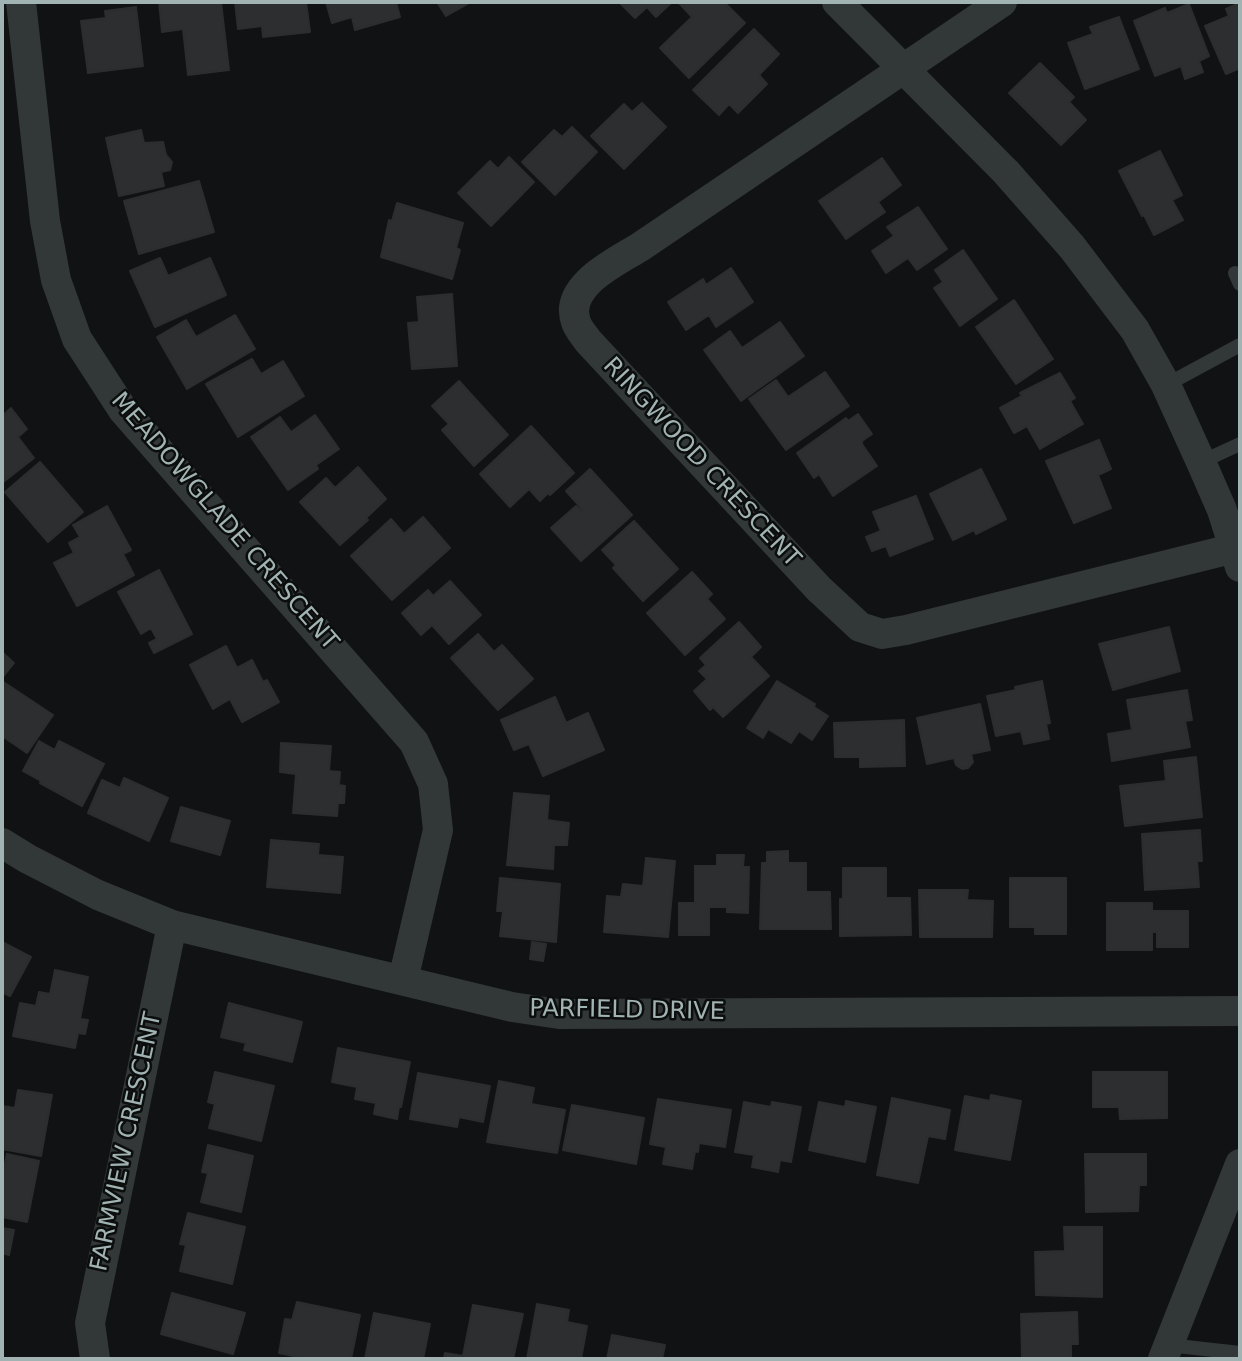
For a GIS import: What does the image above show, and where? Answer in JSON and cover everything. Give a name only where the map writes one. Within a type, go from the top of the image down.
[{"type":"street","name":"MEADOWGLADE CRESCENT","points":[[21,2],[45,221],[56,280],[77,340],[123,410],[414,742],[433,784],[438,830],[403,980]]},
{"type":"street","points":[[837,2],[1006,172],[1072,247],[1135,330],[1166,385],[1201,462],[1237,558]]},
{"type":"street","name":"RINGWOOD CRESCENT","points":[[1002,2],[592,277],[585,283],[574,310],[576,323],[588,341],[819,589],[860,627],[881,634],[906,630],[1237,558]]},
{"type":"street","name":"PARFIELD DRIVE","points":[[2,843],[98,895],[172,925],[512,1007],[559,1014],[1240,1011]]},
{"type":"street","name":"FARMVIEW CRESCENT","points":[[95,1359],[90,1323],[172,925]]},
{"type":"street","points":[[1166,1352],[1240,1164]]},
{"type":"lane","points":[[1166,385],[1240,345]]},
{"type":"lane","points":[[1201,462],[1240,444]]},
{"type":"lane","points":[[1166,1352],[1240,1353]]},
{"type":"building","points":[[159,2],[221,2],[229,70],[188,75],[183,29],[162,32]]},
{"type":"building","points":[[235,2],[306,2],[310,32],[263,37],[262,26],[238,29]]},
{"type":"building","points":[[326,2],[396,2],[400,17],[355,30],[352,17],[332,23]]},
{"type":"building","points":[[437,2],[471,2],[446,16]]},
{"type":"building","points":[[619,2],[672,2],[656,17],[647,7],[635,18]]},
{"type":"building","points":[[678,2],[724,2],[745,23],[689,78],[660,48],[692,17]]},
{"type":"building","points":[[1240,3],[1240,68],[1226,74],[1205,26],[1229,16],[1226,9]]},
{"type":"building","points":[[1189,4],[1209,56],[1199,61],[1203,72],[1185,79],[1181,66],[1155,76],[1134,21],[1165,8],[1167,13]]},
{"type":"building","points":[[136,7],[143,66],[88,73],[81,21],[106,18],[105,11]]},
{"type":"building","points":[[1119,17],[1139,69],[1085,89],[1068,43],[1093,34],[1090,27]]},
{"type":"building","points":[[754,29],[779,54],[759,75],[767,84],[738,113],[729,104],[719,115],[693,90]]},
{"type":"building","points":[[1040,63],[1074,97],[1069,102],[1086,120],[1061,145],[1009,93]]},
{"type":"building","points":[[642,103],[666,127],[624,169],[591,136],[624,104],[632,112]]},
{"type":"building","points":[[572,127],[597,152],[555,195],[522,162],[554,130],[562,137]]},
{"type":"building","points":[[141,130],[144,143],[163,142],[166,155],[172,162],[170,170],[161,172],[164,186],[119,196],[106,138]]},
{"type":"building","points":[[1160,151],[1182,195],[1172,200],[1183,220],[1154,235],[1119,171]]},
{"type":"building","points":[[509,157],[534,182],[491,226],[458,193],[490,161],[498,169]]},
{"type":"building","points":[[882,158],[901,185],[878,202],[885,212],[846,239],[819,201]]},
{"type":"building","points":[[199,181],[214,232],[139,254],[124,201]]},
{"type":"building","points":[[397,203],[463,223],[456,248],[460,250],[452,279],[381,257],[389,220],[392,221]]},
{"type":"building","points":[[918,207],[947,249],[917,270],[908,258],[886,273],[872,251],[894,236],[887,227]]},
{"type":"building","points":[[963,250],[997,299],[960,326],[934,288],[943,282],[935,270]]},
{"type":"building","points":[[160,258],[168,276],[210,258],[226,295],[155,327],[130,271]]},
{"type":"building","points":[[731,268],[753,302],[716,327],[709,315],[686,330],[668,302],[703,279],[706,285]]},
{"type":"building","points":[[452,294],[457,366],[412,369],[408,323],[419,322],[417,297]]},
{"type":"building","points":[[1014,300],[1053,359],[1016,384],[976,327]]},
{"type":"building","points":[[235,315],[255,349],[187,389],[157,337],[186,320],[196,337]]},
{"type":"building","points":[[780,322],[804,356],[741,401],[704,350],[730,331],[742,348]]},
{"type":"building","points":[[252,359],[261,374],[283,361],[304,396],[238,437],[206,384]]},
{"type":"building","points":[[825,372],[849,406],[786,450],[749,399],[776,380],[788,397]]},
{"type":"building","points":[[1060,373],[1075,398],[1070,401],[1083,424],[1040,449],[1027,426],[1014,433],[1000,408],[1022,396],[1020,393]]},
{"type":"building","points":[[459,381],[508,435],[474,466],[442,430],[449,424],[432,406]]},
{"type":"building","points":[[11,408],[27,429],[18,437],[34,458],[2,483],[2,416]]},
{"type":"building","points":[[858,414],[872,434],[862,441],[862,444],[877,466],[833,496],[819,474],[814,478],[797,453],[846,418],[848,421]]},
{"type":"building","points":[[315,415],[339,449],[316,465],[318,469],[288,490],[251,437],[280,417],[291,432]]},
{"type":"building","points":[[531,426],[574,473],[540,501],[529,489],[510,507],[480,474]]},
{"type":"building","points":[[1099,440],[1111,469],[1098,475],[1111,508],[1074,523],[1046,461]]},
{"type":"building","points":[[40,462],[83,512],[48,542],[5,492]]},
{"type":"building","points":[[358,467],[386,499],[366,518],[368,520],[340,545],[300,502],[326,478],[335,488]]},
{"type":"building","points":[[590,469],[632,515],[581,561],[551,528],[576,506],[583,510],[566,491]]},
{"type":"building","points":[[981,469],[1006,519],[976,534],[974,530],[953,540],[930,494]]},
{"type":"building","points":[[916,496],[933,539],[890,556],[886,546],[872,551],[866,537],[881,531],[873,512]]},
{"type":"building","points":[[107,506],[131,550],[123,554],[134,575],[77,606],[54,563],[74,553],[69,543],[80,537],[73,525]]},
{"type":"building","points":[[423,517],[450,548],[392,600],[351,556],[391,519],[404,534]]},
{"type":"building","points":[[634,521],[678,569],[643,601],[613,568],[616,565],[602,550]]},
{"type":"building","points":[[159,570],[192,634],[154,653],[149,643],[157,639],[151,628],[141,634],[118,592]]},
{"type":"building","points":[[692,572],[712,594],[707,599],[725,619],[685,655],[647,613]]},
{"type":"building","points":[[450,581],[481,615],[449,644],[432,625],[421,635],[402,613],[428,590],[433,596]]},
{"type":"building","points":[[739,622],[761,647],[751,657],[769,676],[723,717],[713,707],[710,710],[694,691],[707,679],[699,671],[706,665],[700,658]]},
{"type":"building","points":[[1169,627],[1180,671],[1113,690],[1099,644]]},
{"type":"building","points":[[478,634],[494,652],[502,645],[533,679],[498,710],[451,658]]},
{"type":"building","points":[[226,646],[237,668],[252,660],[263,682],[267,680],[279,702],[242,722],[230,699],[213,709],[190,665]]},
{"type":"building","points":[[2,652],[14,663],[2,678]]},
{"type":"building","points":[[2,681],[53,715],[27,753],[2,736]]},
{"type":"building","points":[[777,681],[815,704],[814,707],[828,716],[812,740],[799,731],[791,743],[768,729],[763,738],[747,728]]},
{"type":"building","points":[[1042,681],[1050,723],[1046,724],[1049,739],[1024,744],[1021,731],[996,736],[987,696]]},
{"type":"building","points":[[1187,690],[1192,720],[1185,721],[1190,747],[1112,761],[1108,734],[1132,730],[1127,700]]},
{"type":"building","points":[[555,697],[566,723],[588,713],[604,750],[543,776],[529,744],[514,750],[501,720]]},
{"type":"building","points":[[980,704],[990,750],[971,754],[973,762],[968,768],[962,769],[956,765],[954,758],[927,764],[917,718]]},
{"type":"building","points":[[904,720],[905,766],[860,767],[860,757],[835,757],[834,723]]},
{"type":"building","points":[[39,741],[55,750],[59,741],[104,764],[82,806],[23,771]]},
{"type":"building","points":[[281,743],[331,746],[329,771],[340,772],[339,785],[345,786],[344,803],[338,803],[337,816],[293,813],[296,774],[280,772]]},
{"type":"building","points":[[1196,757],[1202,817],[1125,826],[1120,786],[1166,781],[1164,761]]},
{"type":"building","points":[[124,778],[168,798],[149,841],[88,813],[102,780],[120,788]]},
{"type":"building","points":[[514,793],[549,796],[547,820],[569,823],[567,845],[554,845],[553,869],[507,865]]},
{"type":"building","points":[[181,807],[230,821],[220,855],[171,841]]},
{"type":"building","points":[[1200,830],[1202,861],[1197,861],[1199,887],[1145,890],[1142,834]]},
{"type":"building","points":[[271,840],[319,844],[318,855],[343,857],[340,893],[267,887]]},
{"type":"building","points":[[788,851],[788,863],[806,863],[806,892],[830,892],[831,929],[760,929],[762,863],[767,863],[767,852]]},
{"type":"building","points":[[717,855],[744,855],[743,867],[749,867],[748,913],[727,912],[727,907],[709,907],[709,935],[679,935],[679,903],[695,903],[695,866],[717,866]]},
{"type":"building","points":[[646,858],[675,861],[668,937],[604,932],[607,896],[621,897],[623,884],[643,886]]},
{"type":"building","points":[[843,868],[886,868],[886,898],[910,898],[911,935],[840,936]]},
{"type":"building","points":[[500,878],[560,884],[556,942],[500,936],[503,911],[497,911]]},
{"type":"building","points":[[1010,878],[1066,878],[1066,934],[1035,934],[1035,927],[1010,927]]},
{"type":"building","points":[[919,890],[968,890],[967,900],[993,901],[992,937],[920,937]]},
{"type":"building","points":[[1107,903],[1152,903],[1152,911],[1188,911],[1188,947],[1157,947],[1157,932],[1152,932],[1152,950],[1107,950]]},
{"type":"building","points":[[2,942],[31,957],[10,996],[2,992]]},
{"type":"building","points":[[532,942],[546,944],[543,961],[530,959]]},
{"type":"building","points":[[55,970],[88,977],[80,1019],[88,1020],[85,1034],[78,1033],[75,1048],[13,1036],[20,1003],[36,1006],[39,992],[50,994]]},
{"type":"building","points":[[229,1003],[302,1022],[292,1062],[244,1050],[246,1043],[221,1037]]},
{"type":"building","points":[[338,1048],[410,1062],[397,1119],[374,1114],[376,1103],[355,1099],[357,1087],[332,1082]]},
{"type":"building","points":[[215,1072],[274,1086],[261,1141],[209,1128],[215,1104],[208,1102]]},
{"type":"building","points":[[1093,1072],[1167,1072],[1167,1118],[1120,1119],[1119,1107],[1093,1107]]},
{"type":"building","points":[[418,1073],[490,1086],[483,1122],[459,1117],[457,1127],[410,1119]]},
{"type":"building","points":[[499,1081],[534,1088],[531,1104],[565,1110],[557,1153],[487,1142]]},
{"type":"building","points":[[18,1090],[52,1095],[41,1156],[2,1149],[2,1106],[15,1108]]},
{"type":"building","points":[[991,1095],[1021,1101],[1010,1160],[955,1150],[965,1096],[990,1101]]},
{"type":"building","points":[[892,1098],[950,1110],[945,1139],[928,1136],[918,1183],[877,1175]]},
{"type":"building","points":[[658,1099],[731,1110],[725,1147],[699,1143],[692,1169],[663,1164],[666,1147],[650,1144]]},
{"type":"building","points":[[846,1101],[876,1107],[865,1162],[809,1150],[819,1102],[845,1107]]},
{"type":"building","points":[[744,1102],[771,1107],[772,1102],[801,1107],[791,1162],[780,1160],[778,1172],[752,1167],[754,1155],[735,1152]]},
{"type":"building","points":[[572,1105],[644,1118],[636,1164],[563,1150]]},
{"type":"building","points":[[208,1145],[253,1156],[241,1212],[201,1202],[208,1173],[202,1172]]},
{"type":"building","points":[[7,1154],[39,1161],[27,1222],[2,1217],[2,1177]]},
{"type":"building","points":[[1085,1154],[1146,1154],[1146,1185],[1139,1185],[1138,1211],[1086,1212]]},
{"type":"building","points":[[188,1213],[245,1227],[232,1284],[180,1271],[186,1245],[180,1244]]},
{"type":"building","points":[[1064,1227],[1102,1227],[1102,1297],[1036,1295],[1035,1252],[1065,1251]]},
{"type":"building","points":[[2,1228],[14,1230],[9,1255],[2,1253]]},
{"type":"building","points":[[172,1293],[245,1313],[233,1354],[161,1334]]},
{"type":"building","points":[[297,1302],[360,1315],[351,1359],[308,1359],[279,1353],[285,1319],[292,1320]]},
{"type":"building","points":[[537,1304],[569,1310],[567,1322],[587,1326],[581,1359],[527,1359]]},
{"type":"building","points":[[473,1305],[523,1314],[513,1359],[444,1359],[445,1353],[463,1356]]},
{"type":"building","points":[[1077,1312],[1078,1344],[1071,1344],[1071,1359],[1022,1359],[1021,1314]]},
{"type":"building","points":[[374,1313],[430,1324],[423,1359],[365,1359]]},
{"type":"building","points":[[612,1335],[665,1345],[662,1359],[607,1359]]}]
